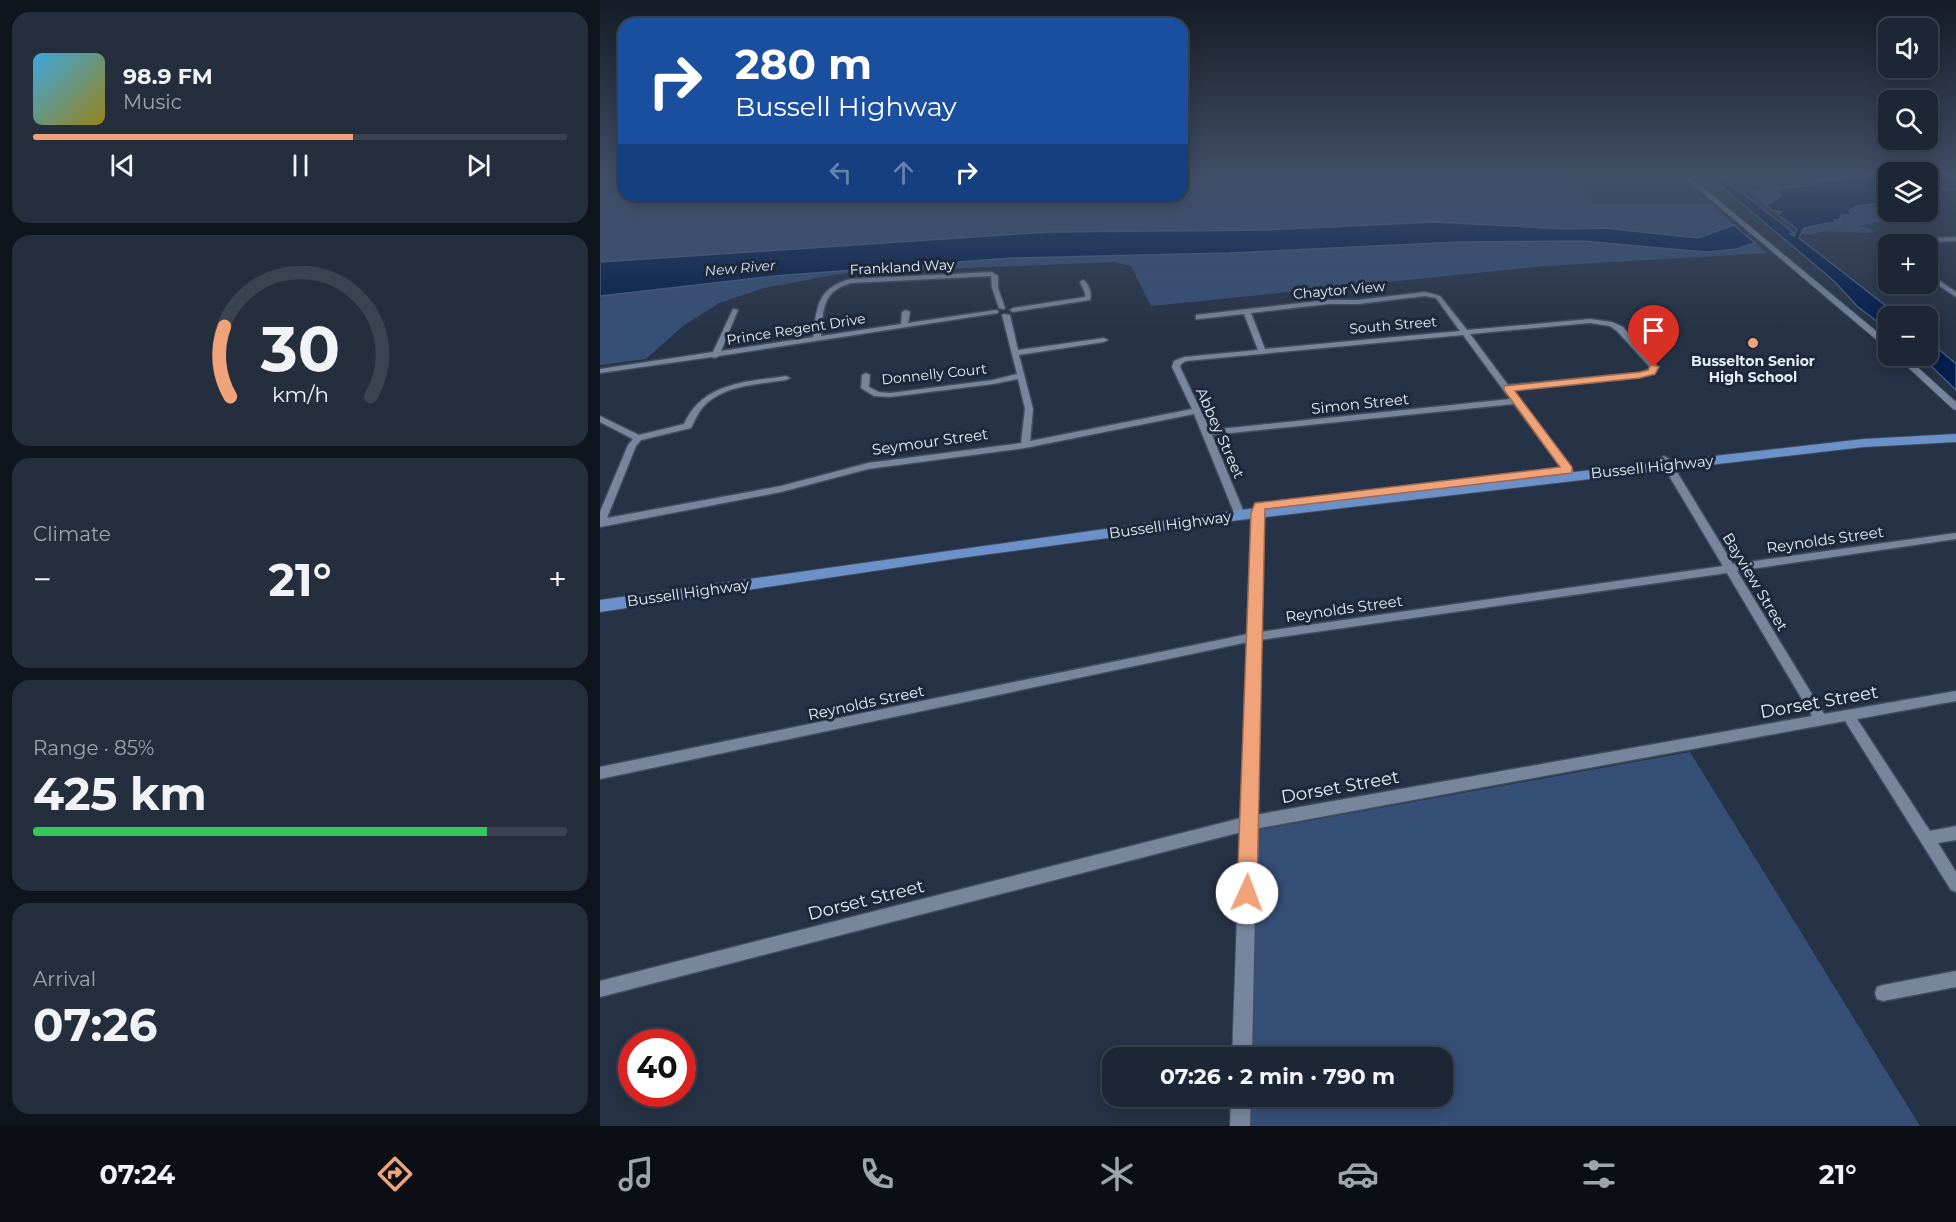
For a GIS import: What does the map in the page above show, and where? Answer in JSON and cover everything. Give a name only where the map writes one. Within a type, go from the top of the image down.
[{"type":"main road","name":"Bussell Highway","points":[[600,598],[1239,511],[1857,438],[1956,432]]},
{"type":"main road","name":"Bussell Highway","points":[[1666,462],[1894,440],[1956,438]]},
{"type":"main road","name":"Bussell Highway","points":[[600,606],[1239,511]]},
{"type":"street","points":[[1749,229],[1878,337]]},
{"type":"street","points":[[1938,240],[1956,239]]},
{"type":"street","name":"Frankland Way","points":[[817,338],[820,311],[829,289],[839,283],[851,281],[993,274],[995,288],[1004,311]]},
{"type":"street","name":"Prince Regent Drive","points":[[600,371],[716,356],[817,338],[1088,299],[1083,282]]},
{"type":"street","points":[[1938,282],[1956,295]]},
{"type":"street","points":[[1946,288],[1956,288]]},
{"type":"street","name":"Chaytor View","points":[[1199,317],[1328,302],[1358,302],[1431,294],[1438,297],[1463,332]]},
{"type":"street","points":[[716,356],[735,310]]},
{"type":"street","points":[[1004,311],[1029,409],[1025,445]]},
{"type":"street","points":[[904,326],[906,312]]},
{"type":"street","points":[[1247,312],[1262,351]]},
{"type":"street","name":"South Street","points":[[1177,363],[1191,358],[1590,321],[1612,324],[1620,329],[1652,361],[1654,367],[1652,372],[1507,388]]},
{"type":"street","points":[[1463,332],[1570,473]]},
{"type":"street","points":[[1015,353],[1104,340]]},
{"type":"street","name":"Abbey Street","points":[[1177,363],[1176,368],[1239,511]]},
{"type":"street","points":[[1911,366],[1956,407]]},
{"type":"street","name":"Donnelly Court","points":[[866,375],[865,388],[870,392],[890,394],[993,382],[1020,376]]},
{"type":"street","points":[[600,523],[632,445],[638,438],[688,426],[697,406],[715,394],[747,384],[786,378]]},
{"type":"street","name":"Simon Street","points":[[1207,434],[1516,401]]},
{"type":"street","name":"Seymour Street","points":[[600,523],[781,489],[868,466],[1025,445],[1195,411]]},
{"type":"street","points":[[600,419],[638,438]]},
{"type":"street","name":"Bayview Street","points":[[1666,462],[1821,721]]},
{"type":"street","points":[[1242,1047],[1258,509]]},
{"type":"street","name":"Reynolds Street","points":[[600,773],[1253,638],[1956,536]]},
{"type":"street","name":"Dorset Street","points":[[600,989],[1250,823],[1956,696]]},
{"type":"street","points":[[1849,717],[1956,885]]},
{"type":"street","points":[[1927,838],[1956,833]]},
{"type":"street","points":[[1882,993],[1956,979]]},
{"type":"street","points":[[1240,1107],[1240,1126]]},
{"type":"shaded area","points":[[600,229],[1297,229],[1049,232],[600,262]]},
{"type":"shaded area","points":[[1609,229],[1724,229],[1698,238]]},
{"type":"shaded area","points":[[1804,229],[1867,229],[1875,231],[1871,233],[1824,231],[1810,235],[1802,233]]},
{"type":"shaded area","points":[[1582,241],[1706,252],[1736,249],[1755,243],[1767,253],[1545,266],[1151,306],[1131,266],[1114,262],[845,273],[764,288],[719,303],[683,326],[646,359],[600,365],[600,296],[775,276],[1011,258],[1459,242]]},
{"type":"shaded area","points":[[1690,752],[1920,1126],[1250,1126],[1251,1107],[1453,1107],[1453,1047],[1252,1047],[1257,830]]},
{"type":"water","name":"New River","points":[[1609,229],[1698,238],[1724,229],[1738,229],[1755,243],[1736,249],[1706,252],[1582,241],[1459,242],[1230,253],[1011,258],[775,276],[600,296],[600,262],[1049,232]]},
{"type":"water","points":[[1772,229],[1788,229],[1794,233],[1790,234],[1794,236],[1796,229],[1804,229],[1799,238],[1886,306],[1878,306],[1878,322],[1857,306],[1834,281]]},
{"type":"water","points":[[1938,349],[1956,364],[1956,390],[1931,366],[1938,366]]},
{"type":"place","name":"Busselton Senior High School","points":[[1753,343]]},
{"type":"route","points":[[1247,893],[1253,638],[1259,506],[1568,470],[1507,388],[1640,375],[1652,372],[1654,367]]}]
